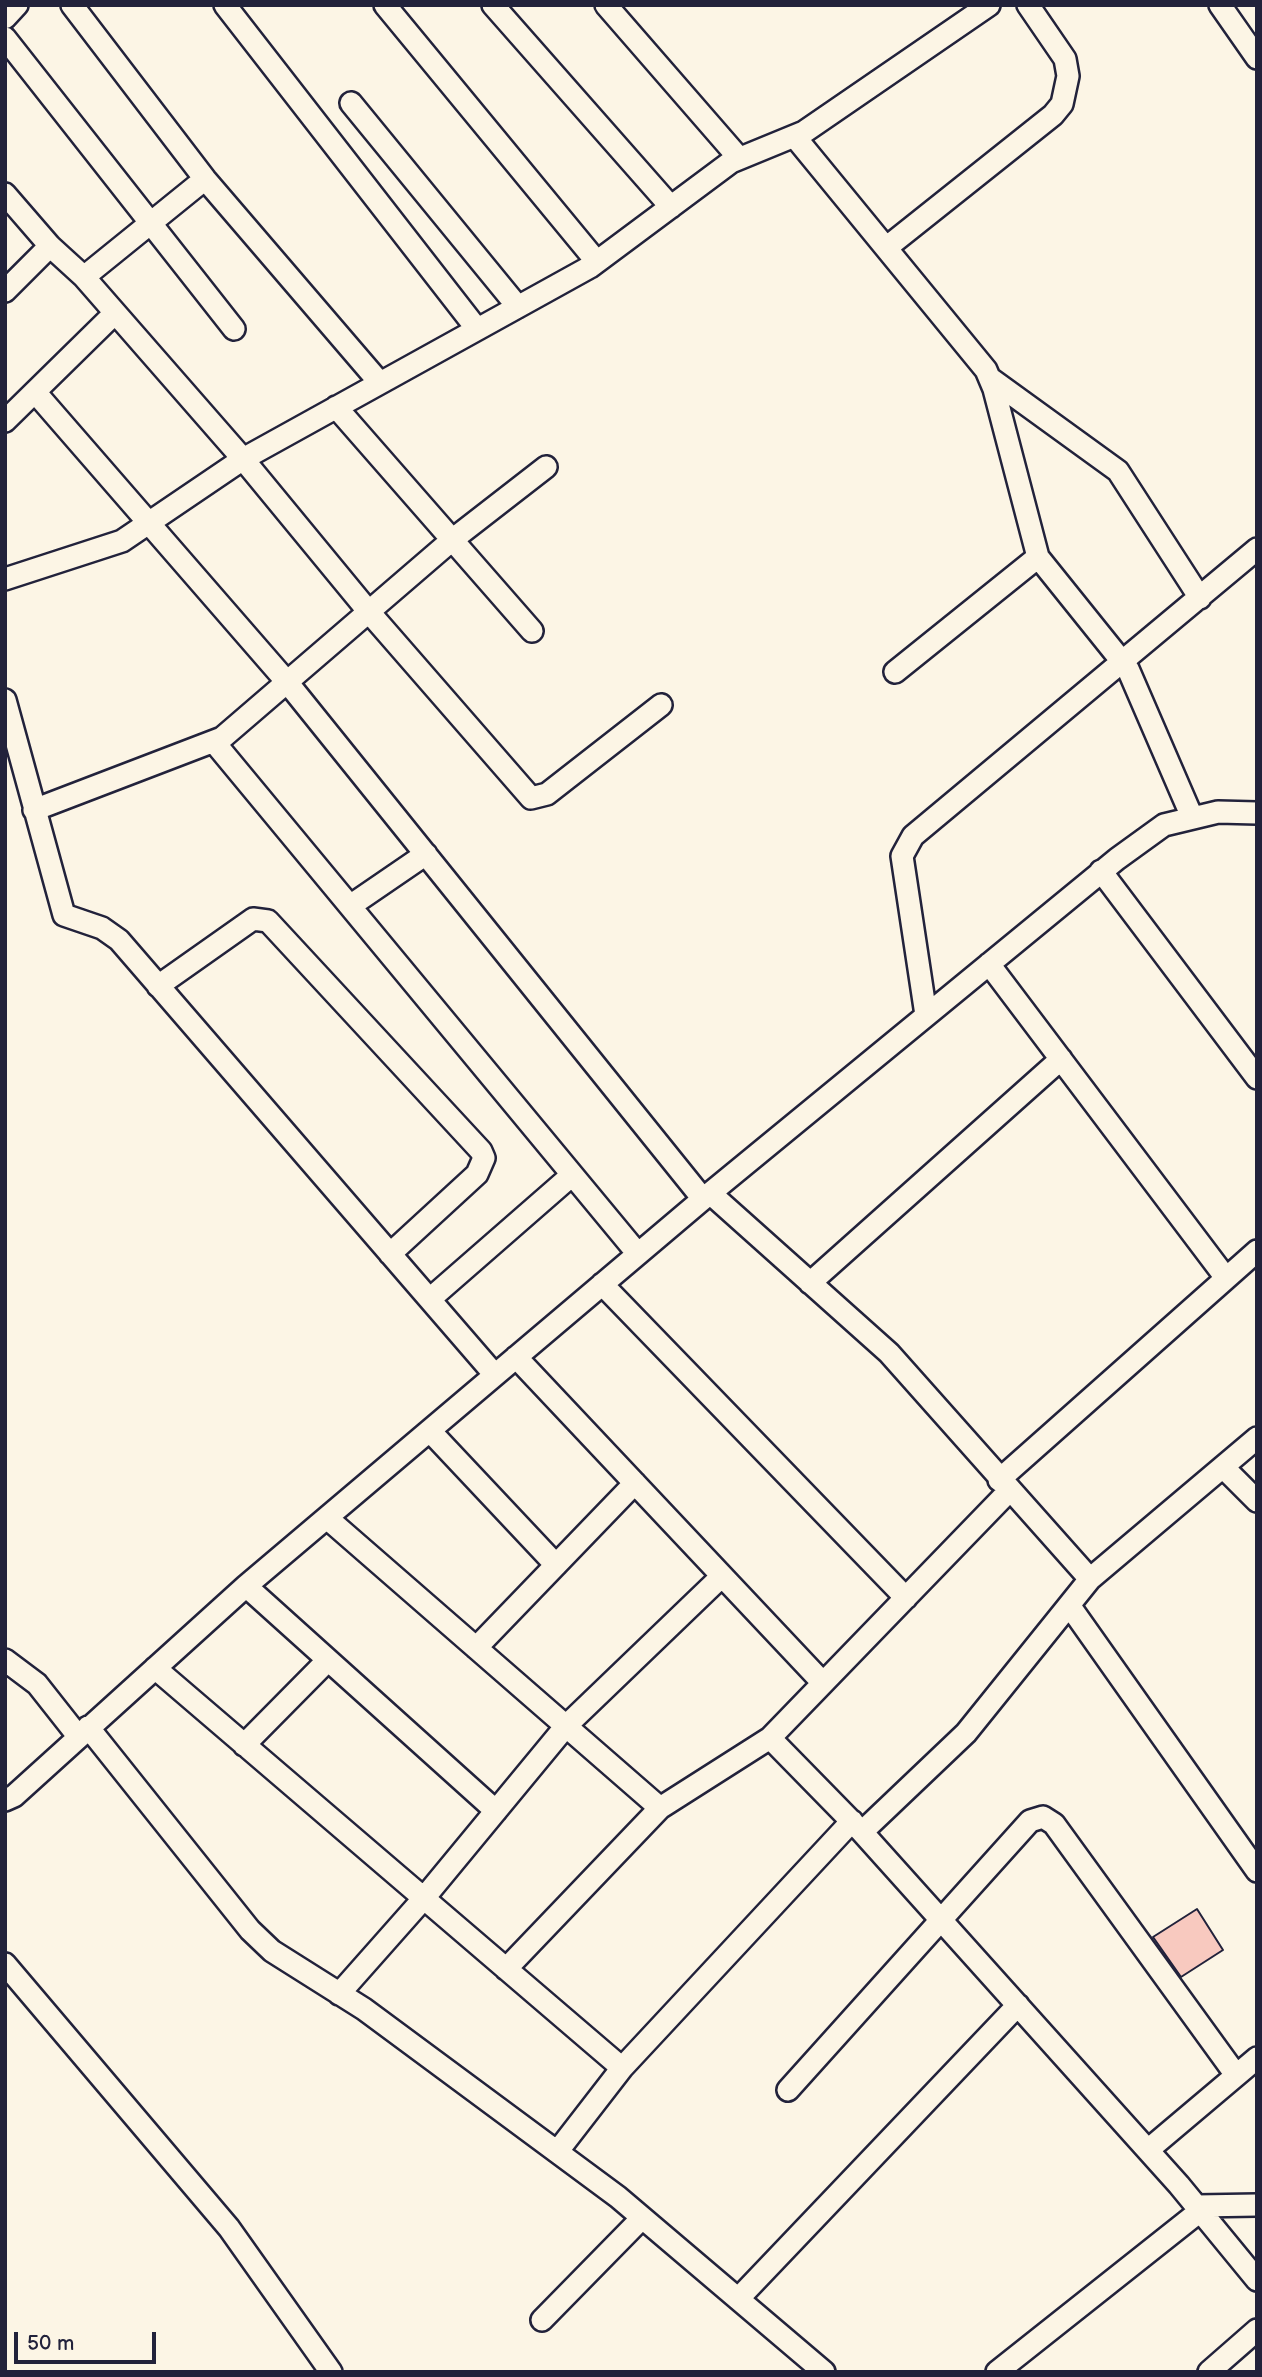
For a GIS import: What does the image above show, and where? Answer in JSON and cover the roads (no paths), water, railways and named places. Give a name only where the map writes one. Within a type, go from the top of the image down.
[{"type":"street","points":[[5,18],[17,5]]},
{"type":"street","points":[[72,5],[205,179],[380,383]]},
{"type":"street","points":[[225,5],[477,330]]},
{"type":"street","points":[[385,5],[597,262]]},
{"type":"street","points":[[493,5],[671,207]]},
{"type":"street","points":[[606,5],[739,158]]},
{"type":"street","points":[[5,579],[113,546],[243,459],[597,262],[739,158],[795,137],[989,5]]},
{"type":"street","points":[[886,248],[1053,115],[1062,104],[1068,76],[1065,59],[1028,5]]},
{"type":"street","points":[[1220,5],[1257,58]]},
{"type":"street","points":[[5,38],[234,329]]},
{"type":"street","points":[[351,103],[518,307]]},
{"type":"street","points":[[795,137],[991,379],[1118,471],[1200,598]]},
{"type":"street","points":[[84,278],[205,179]]},
{"type":"street","points":[[5,194],[50,246],[84,278],[243,459],[369,612],[530,798],[547,794],[661,705]]},
{"type":"street","points":[[5,291],[50,246]]},
{"type":"street","points":[[5,421],[115,313]]},
{"type":"street","points":[[991,379],[1038,558],[1123,662],[1192,817]]},
{"type":"street","points":[[35,392],[151,522],[287,682],[706,1196],[889,1353],[1090,1579]]},
{"type":"street","points":[[336,407],[532,631]]},
{"type":"street","points":[[34,810],[214,742],[452,540],[546,467]]},
{"type":"street","points":[[926,1015],[903,866],[906,845],[913,836],[1257,549]]},
{"type":"street","points":[[895,672],[1038,558]]},
{"type":"street","points":[[5,700],[64,915],[111,933],[495,1375]]},
{"type":"street","points":[[214,742],[638,1254]]},
{"type":"street","points":[[5,1800],[14,1796],[246,1586],[602,1284],[1101,872],[1164,825],[1218,812],[1257,813]]},
{"type":"street","points":[[350,906],[426,854]]},
{"type":"street","points":[[1101,872],[1257,1078]]},
{"type":"street","points":[[158,986],[253,919],[268,921],[481,1151],[484,1158],[477,1174],[390,1254]]},
{"type":"street","points":[[989,964],[1226,1278]]},
{"type":"street","points":[[810,1283],[1061,1059]]},
{"type":"street","points":[[430,1299],[572,1175]]},
{"type":"street","points":[[506,1969],[660,1808],[770,1738],[906,1598],[1004,1485],[1257,1251]]},
{"type":"street","points":[[602,1284],[906,1598]]},
{"type":"street","points":[[516,1357],[823,1683]]},
{"type":"street","points":[[429,1431],[556,1565]]},
{"type":"street","points":[[557,2152],[622,2068],[857,1826],[966,1733],[1090,1579],[1257,1438]]},
{"type":"street","points":[[1223,1467],[1257,1501]]},
{"type":"street","points":[[476,1648],[635,1483]]},
{"type":"street","points":[[327,1518],[660,1808]]},
{"type":"street","points":[[339,1994],[424,1898],[566,1726],[722,1576]]},
{"type":"street","points":[[246,1586],[496,1811]]},
{"type":"street","points":[[1069,1605],[1257,1871]]},
{"type":"street","points":[[5,1660],[37,1684],[83,1731],[261,1942],[339,1994],[557,2152],[642,2218],[824,2372]]},
{"type":"street","points":[[244,1745],[328,1660]]},
{"type":"street","points":[[155,1668],[622,2068]]},
{"type":"street","points":[[770,1738],[857,1826],[940,1918],[1148,2150],[1257,2280]]},
{"type":"street","points":[[788,2090],[940,1918],[1030,1821],[1037,1817],[1050,1819],[1236,2075]]},
{"type":"street","points":[[5,1965],[224,2222],[331,2372]]},
{"type":"street","points":[[738,2299],[1018,2005]]},
{"type":"street","points":[[1148,2150],[1257,2058]]},
{"type":"street","points":[[997,2372],[1198,2209],[1257,2205]]},
{"type":"street","points":[[542,2320],[642,2218]]},
{"type":"street","points":[[1209,2372],[1257,2330]]}]
